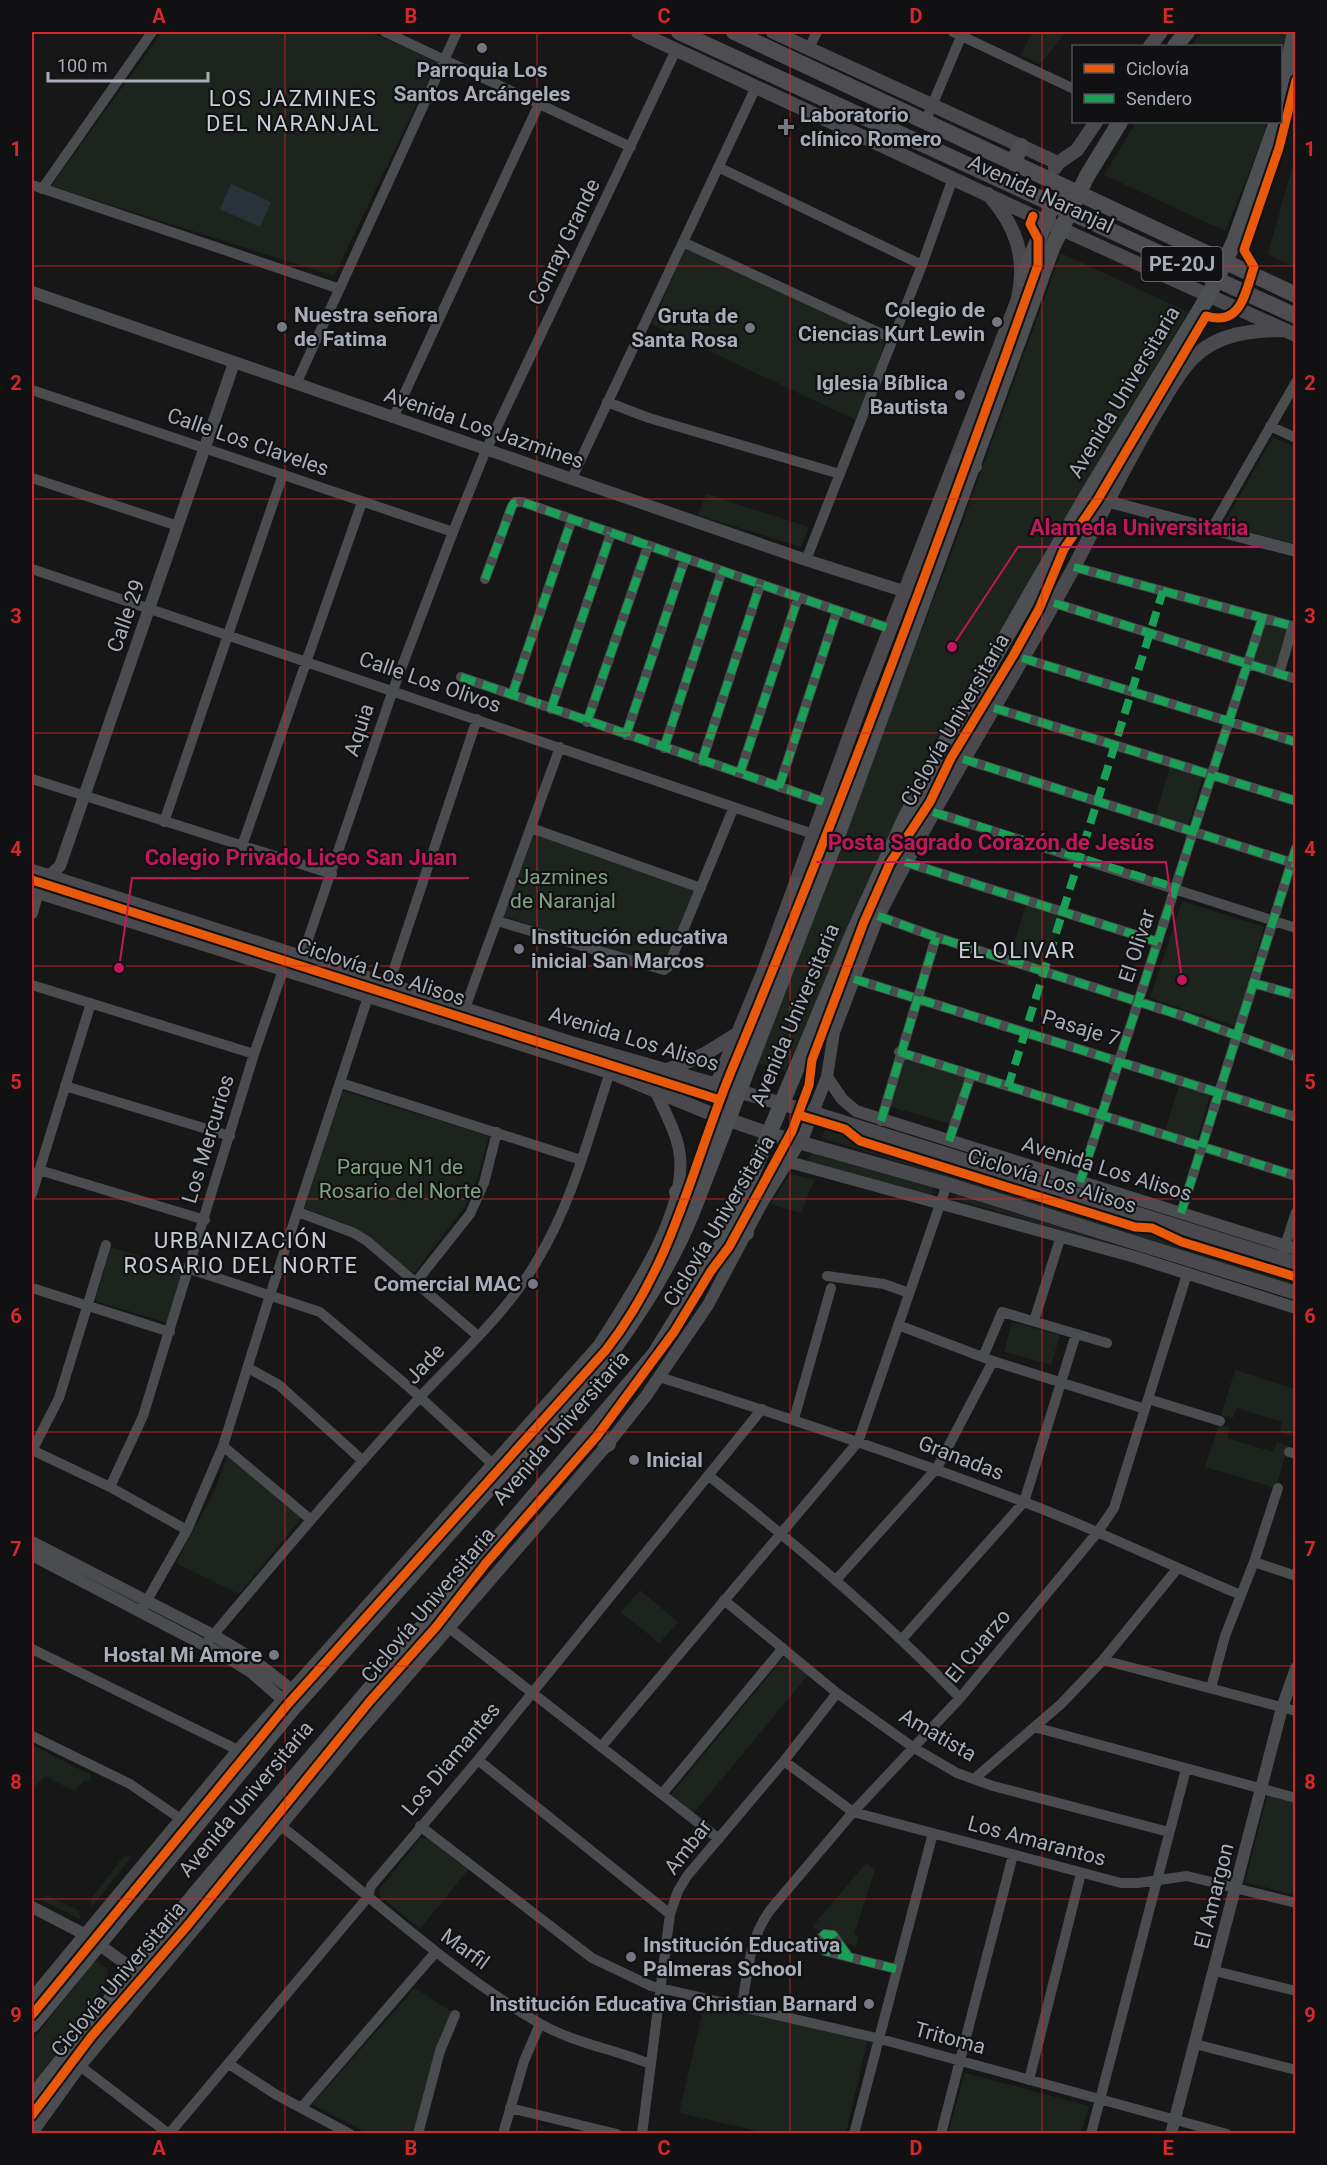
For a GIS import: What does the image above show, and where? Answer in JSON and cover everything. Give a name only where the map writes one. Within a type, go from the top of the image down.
[{"type":"highway","name":"Avenida Naranjal","points":[[679,32],[1296,316]]},
{"type":"highway","name":"Avenida Naranjal","points":[[734,32],[1296,295]]},
{"type":"highway","points":[[1013,163],[1021,146]]},
{"type":"highway","points":[[1022,279],[1053,225],[1053,204],[1078,194]]},
{"type":"main road","name":"Avenida Naranjal","points":[[638,32],[1053,225],[1291,332]]},
{"type":"main road","name":"Avenida Naranjal","points":[[773,32],[1058,163]]},
{"type":"main road","points":[[1151,45],[1161,32]]},
{"type":"main road","points":[[1176,45],[1187,32]]},
{"type":"main road","points":[[1282,98],[1295,32]]},
{"type":"main road","points":[[1049,180],[1058,163],[1077,150],[1095,123]]},
{"type":"main road","name":"Avenida Universitaria","points":[[32,2025],[93,1939],[187,1823],[497,1468],[560,1409],[632,1323],[667,1266],[697,1200],[800,933],[974,466],[1053,225],[1069,212],[1119,123]]},
{"type":"main road","name":"Avenida Universitaria","points":[[32,2098],[134,1970],[384,1669],[655,1354],[731,1225],[852,936],[904,821],[937,757],[1087,496],[1209,295],[1225,262],[1269,150],[1277,123]]},
{"type":"main road","points":[[716,1086],[797,885],[904,591],[1018,299],[1022,279],[1019,241],[1010,223],[988,194]]},
{"type":"main road","name":"Avenida Universitaria","points":[[878,916],[933,812],[1074,567],[1137,445],[1192,358],[1229,336],[1252,331],[1291,332]]},
{"type":"main road","points":[[957,460],[974,466]]},
{"type":"main road","name":"Avenida Los Alisos","points":[[32,874],[48,876],[663,1071],[1287,1251],[1296,1263]]},
{"type":"main road","points":[[797,885],[800,933]]},
{"type":"main road","name":"Avenida Los Alisos","points":[[35,891],[610,1072],[770,1134],[947,1184],[1296,1293]]},
{"type":"main road","points":[[852,936],[878,916]]},
{"type":"main road","points":[[496,1037],[501,1020]]},
{"type":"main road","points":[[517,1044],[521,1027]]},
{"type":"main road","points":[[663,1071],[705,1054],[737,1034]]},
{"type":"main road","points":[[677,1192],[697,1200]]},
{"type":"main road","points":[[731,1225],[746,1233]]},
{"type":"main road","points":[[591,1431],[608,1444]]},
{"type":"main road","points":[[384,1669],[432,1645]]},
{"type":"street","points":[[152,32],[37,187],[338,288]]},
{"type":"street","points":[[385,32],[631,147]]},
{"type":"street","points":[[296,384],[457,32]]},
{"type":"street","points":[[808,48],[817,32]]},
{"type":"street","points":[[925,122],[959,33],[1072,88]]},
{"type":"street","name":"Conray Grande","points":[[486,450],[676,50]]},
{"type":"street","points":[[572,478],[756,87]]},
{"type":"street","points":[[393,418],[539,104]]},
{"type":"street","points":[[718,167],[922,265]]},
{"type":"street","points":[[806,560],[922,265],[953,178]]},
{"type":"street","points":[[683,242],[893,339]]},
{"type":"street","name":"Avenida Los Jazmines","points":[[32,292],[806,560],[925,598]]},
{"type":"street","name":"Calle 29","points":[[32,913],[35,891],[60,866],[234,363]]},
{"type":"street","points":[[1211,530],[1296,382]]},
{"type":"street","name":"Calle Los Claveles","points":[[32,390],[453,532]]},
{"type":"street","points":[[607,402],[649,418],[840,474]]},
{"type":"street","points":[[1270,426],[1296,438]]},
{"type":"street","name":"Aquia","points":[[302,957],[393,690],[486,450]]},
{"type":"street","points":[[164,822],[284,474]]},
{"type":"street","points":[[32,478],[178,526]]},
{"type":"street","points":[[1087,496],[1296,551]]},
{"type":"street","points":[[242,846],[362,502]]},
{"type":"street","points":[[485,579],[515,502],[522,502],[891,629]]},
{"type":"street","points":[[512,695],[572,519]]},
{"type":"street","points":[[551,709],[611,533]]},
{"type":"street","points":[[587,722],[648,546]]},
{"type":"street","points":[[626,735],[685,559]]},
{"type":"street","points":[[1074,567],[1294,627],[1279,674]]},
{"type":"street","name":"Calle Los Olivos","points":[[32,568],[307,660],[733,809],[816,835]]},
{"type":"street","points":[[664,748],[722,571]]},
{"type":"street","points":[[702,761],[760,585]]},
{"type":"street","points":[[740,773],[798,598]]},
{"type":"street","points":[[1054,603],[1296,679]]},
{"type":"street","points":[[779,787],[837,611]]},
{"type":"street","name":"El Olivar","points":[[1080,1182],[1177,888],[1262,619]]},
{"type":"street","points":[[1022,658],[1296,742]]},
{"type":"street","points":[[461,676],[587,722],[827,802]]},
{"type":"street","points":[[994,708],[1296,801]]},
{"type":"street","points":[[389,984],[477,719]]},
{"type":"street","points":[[465,1008],[560,747]]},
{"type":"street","points":[[963,759],[1293,863]]},
{"type":"street","points":[[32,779],[332,874]]},
{"type":"street","points":[[497,921],[664,970],[668,967],[733,809]]},
{"type":"street","points":[[933,812],[1177,888],[1296,928]]},
{"type":"street","points":[[531,828],[701,888]]},
{"type":"street","points":[[1181,1213],[1296,848]]},
{"type":"street","points":[[905,862],[1158,942]]},
{"type":"street","points":[[878,916],[936,937],[1140,1002],[1296,1057]]},
{"type":"street","name":"Avenida Universitaria","points":[[32,2133],[80,2066],[432,1645],[608,1444],[659,1377],[708,1305],[762,1203],[800,1142],[827,1077],[834,1032],[878,916]]},
{"type":"street","points":[[881,1121],[915,998],[936,937]]},
{"type":"street","name":"Los Mercurios","points":[[110,1487],[143,1416],[190,1269],[254,1054],[283,970]]},
{"type":"street","name":"Pasaje 7","points":[[854,979],[1296,1117]]},
{"type":"street","points":[[1253,983],[1296,995]]},
{"type":"street","points":[[32,985],[254,1054]]},
{"type":"street","points":[[144,1606],[187,1530],[223,1446],[368,997]]},
{"type":"street","points":[[32,1194],[91,1003]]},
{"type":"street","points":[[899,1052],[1296,1176]]},
{"type":"street","name":"Jade","points":[[205,1645],[310,1519],[509,1301],[539,1258],[581,1160],[610,1072]]},
{"type":"street","points":[[949,1142],[971,1075]]},
{"type":"street","name":"Avenida Los Alisos","points":[[827,1077],[842,1100],[856,1111],[881,1121],[1181,1213],[1287,1251]]},
{"type":"street","points":[[341,1083],[581,1160]]},
{"type":"street","points":[[65,1086],[230,1136]]},
{"type":"street","name":"Avenida Universitaria","points":[[244,1755],[283,1700],[497,1468],[599,1345],[638,1284],[662,1233],[677,1192],[680,1158],[673,1129],[657,1092]]},
{"type":"street","points":[[416,1282],[470,1214],[484,1183],[497,1132]]},
{"type":"street","points":[[789,1162],[940,1205],[1061,1236],[1296,1308]]},
{"type":"street","points":[[39,1170],[205,1220]]},
{"type":"street","points":[[601,1747],[858,1442],[947,1184]]},
{"type":"street","points":[[298,1212],[354,1233],[416,1282],[478,1336]]},
{"type":"street","points":[[1287,1251],[1296,1212]]},
{"type":"street","points":[[1034,1321],[1061,1236]]},
{"type":"street","points":[[106,1245],[59,1398],[32,1450],[110,1487],[187,1530]]},
{"type":"street","points":[[190,1269],[325,1315],[420,1397],[497,1468]]},
{"type":"street","name":"El Cuarzo","points":[[742,2005],[751,1948],[761,1922],[853,1812],[960,1698],[1097,1533],[1114,1508],[1187,1274]]},
{"type":"street","points":[[827,1276],[884,1284],[909,1293]]},
{"type":"street","points":[[32,1288],[170,1332]]},
{"type":"street","points":[[794,1419],[831,1288]]},
{"type":"street","points":[[836,1580],[937,1468],[988,1359],[999,1314],[1034,1321],[1107,1343]]},
{"type":"street","points":[[898,1325],[988,1359],[1063,1383],[1220,1421]]},
{"type":"street","points":[[903,1638],[1024,1502],[1063,1383],[1076,1334]]},
{"type":"street","points":[[248,1368],[279,1385],[363,1461]]},
{"type":"street","name":"Granadas","points":[[659,1377],[794,1419],[937,1468],[1024,1502],[1241,1595]]},
{"type":"street","name":"Los Diamantes","points":[[169,2133],[368,1897],[371,1887],[420,1826],[478,1760],[762,1409]]},
{"type":"street","points":[[223,1446],[310,1519]]},
{"type":"street","points":[[709,1476],[782,1533],[903,1638],[960,1698]]},
{"type":"street","points":[[1211,1688],[1225,1636],[1254,1562],[1278,1488]]},
{"type":"street","points":[[32,1542],[144,1606],[251,1672],[283,1700]]},
{"type":"street","points":[[32,1555],[213,1635],[248,1656],[292,1690]]},
{"type":"street","points":[[1254,1562],[1296,1576]]},
{"type":"street","points":[[974,1779],[1061,1704],[1103,1659],[1177,1569]]},
{"type":"street","name":"Amatista","points":[[724,1600],[837,1693],[914,1748],[957,1773],[1168,1832]]},
{"type":"street","points":[[448,1627],[718,1839]]},
{"type":"street","points":[[32,1648],[244,1755]]},
{"type":"street","points":[[662,1794],[783,1648]]},
{"type":"street","points":[[1103,1659],[1296,1711]]},
{"type":"street","name":"El Amargon","points":[[1171,2133],[1282,1708],[1296,1668]]},
{"type":"street","name":"Ambar","points":[[642,2133],[670,1914],[678,1891],[687,1876],[784,1761],[837,1693]]},
{"type":"street","points":[[1034,1727],[1296,1798]]},
{"type":"street","points":[[32,1736],[130,1784],[187,1823]]},
{"type":"street","points":[[478,1760],[670,1914]]},
{"type":"street","name":"Los Amarantos","points":[[784,1761],[853,1812],[1127,1884],[1187,1876],[1296,1903]]},
{"type":"street","points":[[1091,2133],[1186,1769]]},
{"type":"street","name":"Marfil","points":[[281,1826],[435,1953],[540,2024],[595,2047],[650,2064]]},
{"type":"street","name":"Tritoma","points":[[420,1826],[592,1958],[660,1988],[742,2005],[877,2038],[1227,2133]]},
{"type":"street","points":[[854,2133],[877,2038],[933,1833]]},
{"type":"street","points":[[941,2133],[1013,1855]]},
{"type":"street","points":[[1029,2080],[1081,1873]]},
{"type":"street","points":[[32,1907],[93,1939],[134,1970]]},
{"type":"street","name":"Avenida Universitaria","points":[[32,1998],[93,1939]]},
{"type":"street","points":[[301,2108],[435,1953]]},
{"type":"street","points":[[848,1956],[896,1969]]},
{"type":"street","points":[[1215,1971],[1296,1991]]},
{"type":"street","points":[[417,2133],[440,2052],[455,2015]]},
{"type":"street","points":[[503,2133],[524,2061],[540,2024]]},
{"type":"street","points":[[1196,2044],[1296,2070]]},
{"type":"street","points":[[229,2064],[301,2108],[350,2133]]},
{"type":"street","points":[[80,2066],[169,2133]]},
{"type":"street","points":[[510,2108],[617,2133]]},
{"type":"green space","points":[[162,32],[370,32],[437,62],[334,276],[51,186]]},
{"type":"green space","points":[[1032,32],[1066,32],[1040,64],[1021,55]]},
{"type":"green space","points":[[1202,32],[1288,32],[1282,59],[1282,45],[1192,45]]},
{"type":"green space","points":[[1135,123],[1267,123],[1263,138],[1225,231],[1104,175]]},
{"type":"green space","points":[[1295,157],[1295,268],[1268,254]]},
{"type":"green space","points":[[686,248],[885,341],[860,422],[652,324]]},
{"type":"green space","points":[[1061,253],[1188,312],[935,741],[785,1071],[754,1062],[948,562]]},
{"type":"green space","points":[[1273,437],[1295,447],[1295,544],[1223,525]]},
{"type":"green space","points":[[706,494],[809,527],[801,547],[698,515]]},
{"type":"green space","points":[[1264,621],[1295,629],[1284,672],[1252,661]]},
{"type":"green space","points":[[1170,766],[1203,776],[1188,827],[1155,817]]},
{"type":"green space","name":"Jazmines de Naranjal","points":[[534,834],[698,889],[665,963],[655,965],[503,916]]},
{"type":"green space","points":[[1027,901],[1062,913],[1045,967],[1010,957]]},
{"type":"green space","points":[[1182,901],[1264,927],[1235,1026],[1150,998]]},
{"type":"green space","points":[[902,1059],[965,1077],[950,1124],[888,1106]]},
{"type":"green space","points":[[1179,1086],[1210,1095],[1197,1140],[1165,1131]]},
{"type":"green space","name":"Parque N1 de Rosario del Norte","points":[[343,1091],[489,1136],[478,1177],[465,1207],[414,1273],[346,1224],[304,1208]]},
{"type":"green space","points":[[828,1122],[1295,1269],[1295,1286],[822,1138]]},
{"type":"green space","points":[[817,1148],[933,1185],[932,1195],[803,1164]]},
{"type":"green space","points":[[791,1174],[814,1180],[801,1213],[770,1204]]},
{"type":"green space","points":[[957,1195],[1141,1253],[954,1199]]},
{"type":"green space","points":[[111,1247],[184,1269],[168,1323],[95,1301]]},
{"type":"green space","points":[[1012,1322],[1060,1335],[1051,1365],[1004,1352]]},
{"type":"green space","points":[[1235,1370],[1295,1389],[1295,1422],[1292,1436],[1280,1432],[1282,1422],[1237,1408],[1233,1418],[1221,1415]]},
{"type":"green space","points":[[1219,1424],[1230,1427],[1227,1438],[1273,1452],[1277,1442],[1288,1446],[1276,1488],[1205,1467]]},
{"type":"green space","points":[[228,1455],[302,1517],[239,1594],[176,1563],[214,1492]]},
{"type":"green space","points":[[640,1590],[678,1622],[659,1643],[621,1612]]},
{"type":"green space","points":[[784,1657],[789,1658],[808,1675],[692,1815],[669,1797]]},
{"type":"green space","points":[[32,1745],[91,1775],[90,1782],[85,1780],[74,1791],[45,1776],[32,1789]]},
{"type":"green space","points":[[1268,1793],[1295,1801],[1295,1895],[1245,1882]]},
{"type":"green space","points":[[427,1838],[468,1870],[420,1929],[379,1895],[379,1890],[420,1839]]},
{"type":"green space","points":[[132,1856],[92,1907],[91,1899],[123,1857]]},
{"type":"green space","points":[[866,1863],[875,1870],[854,1934],[858,1936],[856,1947],[827,1927],[818,1931],[813,1926]]},
{"type":"green space","points":[[47,1896],[79,1910],[80,1919],[40,1899]]},
{"type":"green space","points":[[98,1962],[107,1968],[108,1979],[32,2091],[32,2041],[92,1963]]},
{"type":"green space","points":[[415,1988],[452,2012],[442,2033],[413,2133],[367,2133],[312,2104]]},
{"type":"green space","points":[[704,2006],[743,2015],[745,2008],[868,2038],[846,2133],[766,2133],[679,2113]]},
{"type":"green space","points":[[965,2073],[1089,2106],[1081,2133],[948,2133]]},
{"type":"shaded area","points":[[231,184],[271,202],[260,227],[220,209]]},
{"type":"marked path","points":[[485,579],[512,506],[515,502],[522,502],[891,629]]},
{"type":"marked path","points":[[512,695],[572,519]]},
{"type":"marked path","points":[[551,709],[611,533]]},
{"type":"marked path","points":[[587,722],[648,546]]},
{"type":"marked path","points":[[626,735],[685,559]]},
{"type":"marked path","points":[[1074,567],[1296,627]]},
{"type":"marked path","points":[[664,748],[722,571]]},
{"type":"marked path","points":[[702,761],[760,585]]},
{"type":"marked path","points":[[1008,1087],[1163,591]]},
{"type":"marked path","points":[[740,773],[798,598]]},
{"type":"marked path","points":[[1054,603],[1296,679]]},
{"type":"marked path","points":[[779,787],[837,611]]},
{"type":"marked path","points":[[1080,1182],[1262,619]]},
{"type":"marked path","points":[[1022,658],[1296,742]]},
{"type":"marked path","points":[[461,677],[827,803]]},
{"type":"marked path","points":[[994,708],[1296,801]]},
{"type":"marked path","points":[[963,759],[1296,864]]},
{"type":"marked path","points":[[933,812],[1177,888]]},
{"type":"marked path","points":[[1181,1213],[1296,848]]},
{"type":"marked path","points":[[905,862],[1158,942]]},
{"type":"marked path","points":[[878,916],[936,937],[1183,1016],[1296,1057]]},
{"type":"marked path","points":[[881,1121],[936,937]]},
{"type":"marked path","points":[[854,979],[1296,1117]]},
{"type":"marked path","points":[[1253,983],[1296,995]]},
{"type":"marked path","points":[[899,1052],[1296,1176]]},
{"type":"marked path","points":[[949,1141],[971,1075]]},
{"type":"marked path","points":[[848,1956],[833,1935],[825,1934],[821,1938],[819,1944],[825,1951],[896,1969]]},
{"type":"cycle path","name":"Ciclovía Universitaria","points":[[32,2115],[91,2037],[188,1925],[370,1701],[436,1627],[486,1563],[597,1436],[674,1332],[711,1271],[729,1247],[792,1131],[809,1085],[812,1060],[864,922],[890,863],[930,802],[951,758],[1013,656],[1039,609],[1064,549],[1098,499],[1206,316],[1227,317],[1240,305],[1244,297],[1254,267],[1244,250],[1279,148],[1296,80]]},
{"type":"cycle path","points":[[32,2015],[288,1704],[606,1350],[630,1316],[650,1281],[681,1210],[720,1100],[929,566],[1038,265],[1038,239],[1030,224],[1033,216]]},
{"type":"cycle path","name":"Ciclovía Los Alisos","points":[[32,880],[720,1100]]},
{"type":"cycle path","name":"Ciclovía Los Alisos","points":[[799,1115],[845,1129],[860,1141],[1135,1227],[1152,1228],[1182,1242],[1296,1277]]},
{"type":"place","name":"Parroquia Los Santos Arcángeles","points":[[482,48]]},
{"type":"place","name":"Laboratorio clínico Romero","points":[[786,127]]},
{"type":"place","name":"Colegio de Ciencias Kurt Lewin","points":[[997,322]]},
{"type":"place","name":"Nuestra señora de Fatima","points":[[282,327]]},
{"type":"place","name":"Gruta de Santa Rosa","points":[[750,328]]},
{"type":"place","name":"Iglesia Bíblica Bautista","points":[[960,395]]},
{"type":"place","name":"Alameda Universitaria","points":[[952,647]]},
{"type":"place","name":"Institución educativa inicial San Marcos","points":[[519,949]]},
{"type":"place","name":"Colegio Privado Liceo San Juan","points":[[119,968]]},
{"type":"place","name":"Posta Sagrado Corazón de Jesús","points":[[1182,980]]},
{"type":"place","name":"Comercial MAC","points":[[533,1284]]},
{"type":"place","name":"Inicial","points":[[634,1460]]},
{"type":"place","name":"Hostal Mi Amore","points":[[274,1655]]},
{"type":"place","name":"Institución Educativa Palmeras School","points":[[631,1957]]},
{"type":"place","name":"Institución Educativa Christian Barnard","points":[[869,2004]]},
{"type":"district","name":"LOS JAZMINES DEL NARANJAL","points":[[293,110]]},
{"type":"district","name":"EL OLIVAR","points":[[1017,950]]},
{"type":"district","name":"URBANIZACIÓN ROSARIO DEL NORTE","points":[[241,1252]]}]
